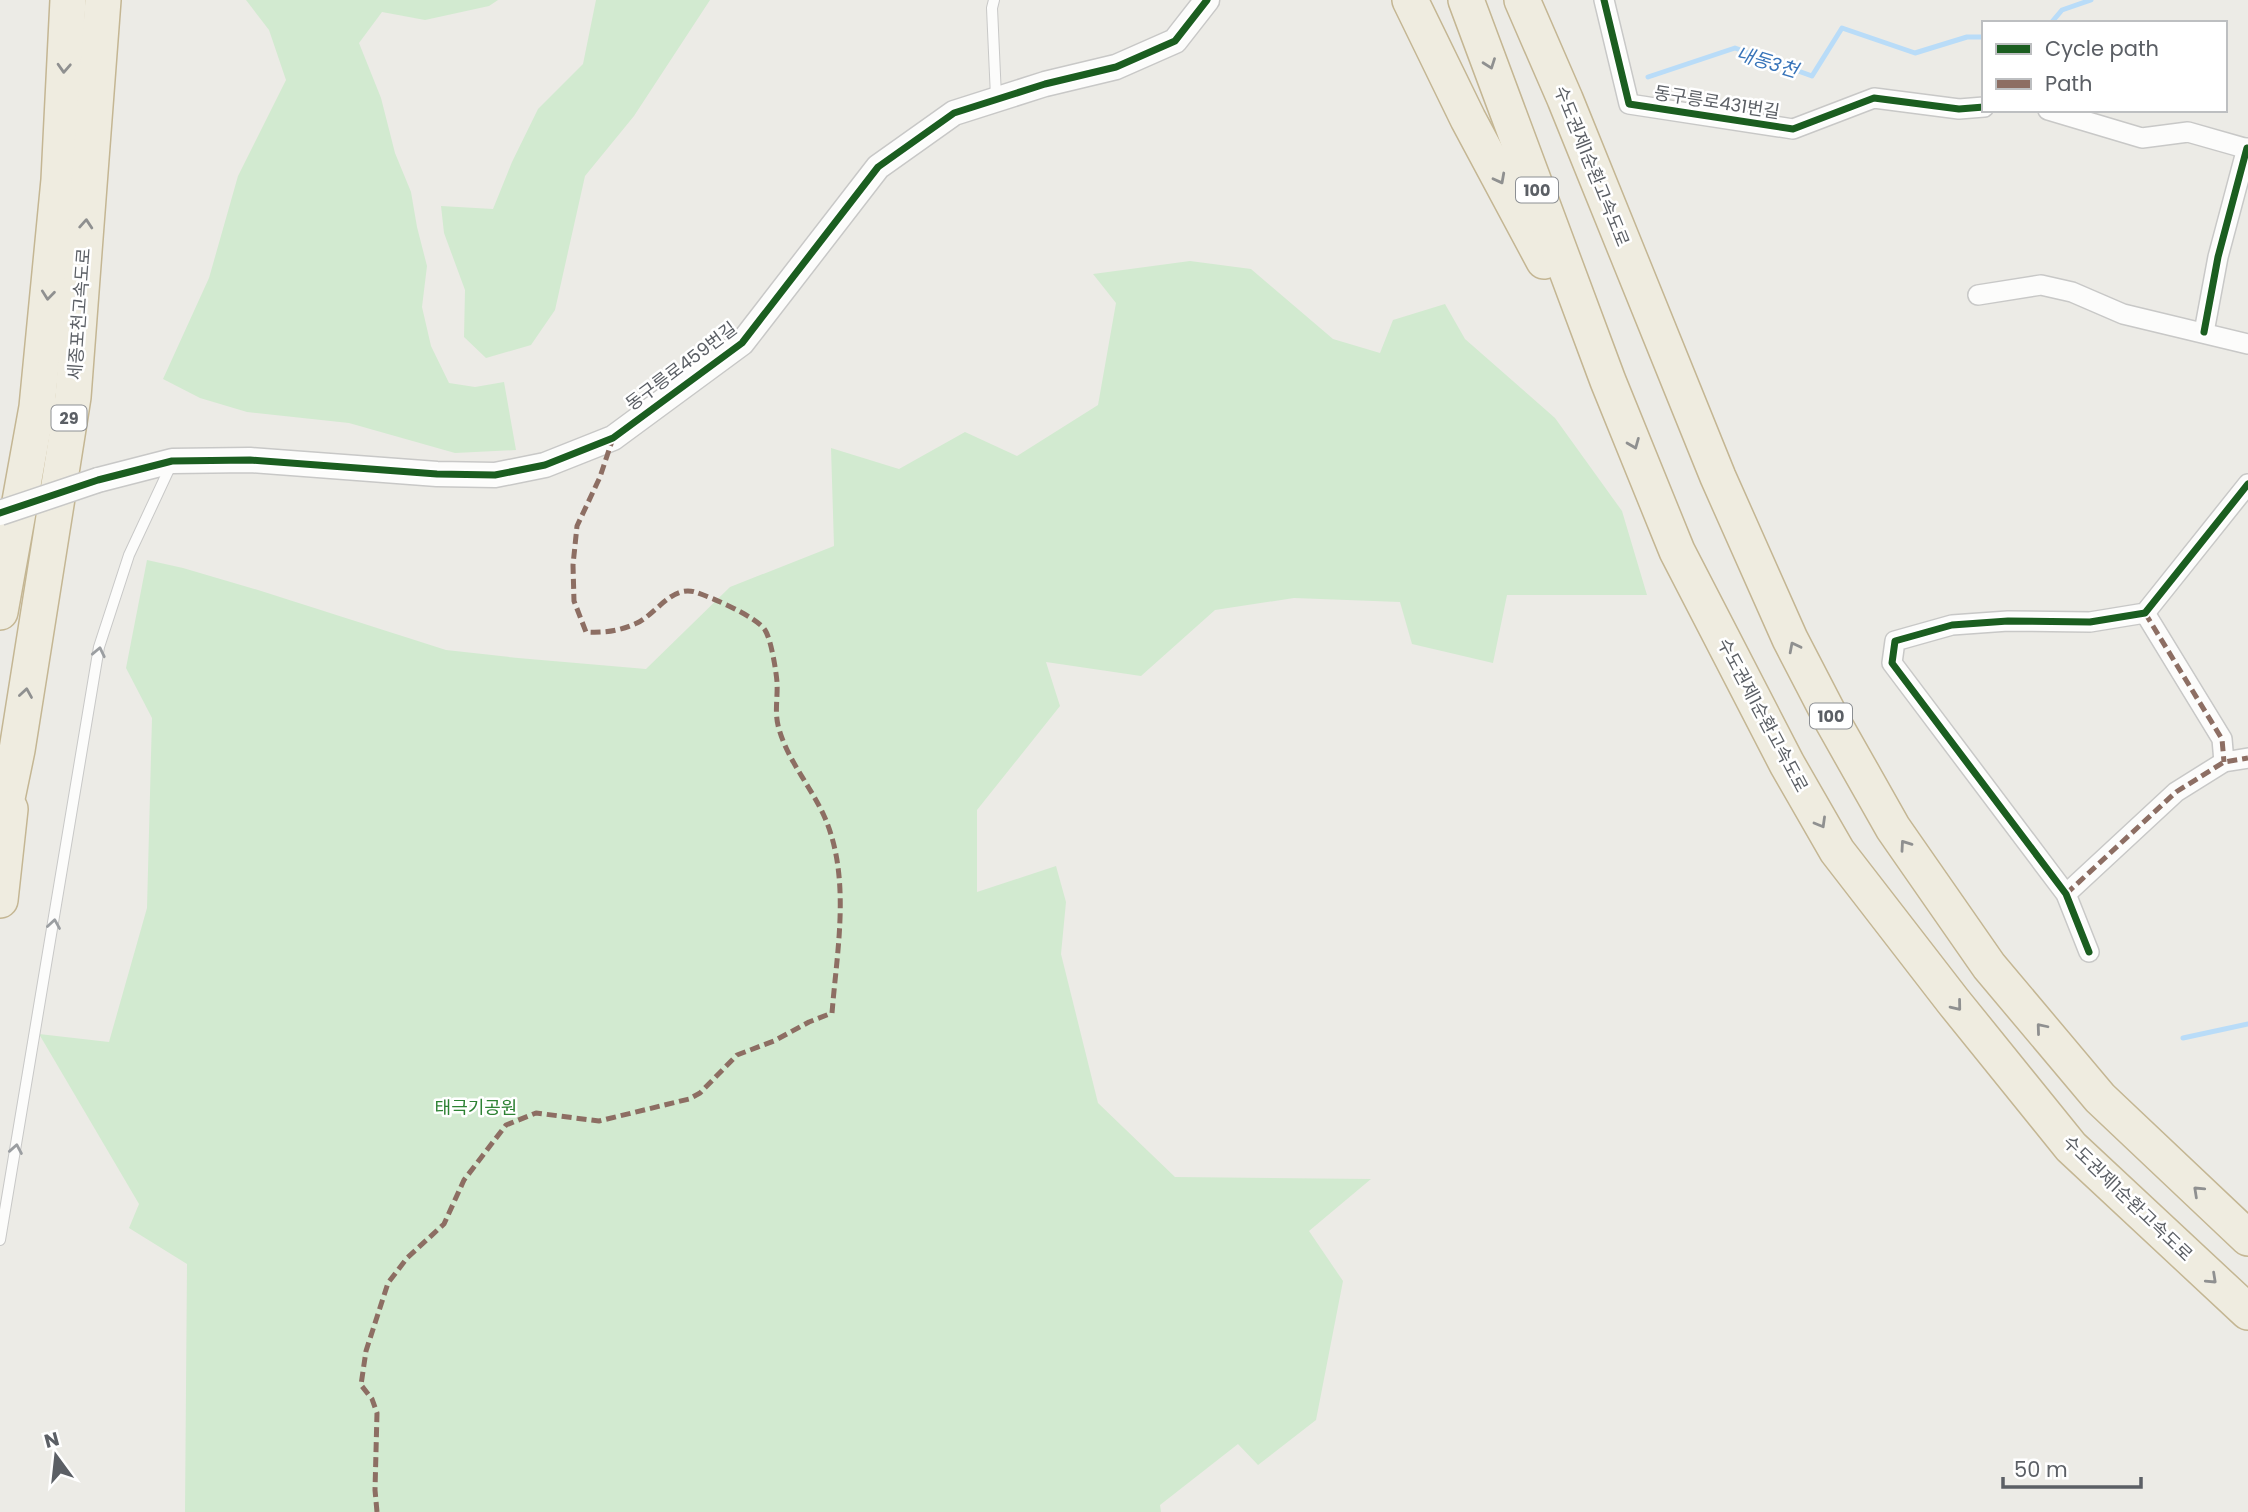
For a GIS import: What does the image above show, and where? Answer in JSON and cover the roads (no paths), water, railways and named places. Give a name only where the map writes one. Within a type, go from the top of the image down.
[{"type":"highway","name":"세종포천고속도로","points":[[0,612],[37,407],[59,180],[68,0]]},
{"type":"highway","name":"세종포천고속도로","points":[[0,832],[17,750],[73,397],[103,0]]},
{"type":"highway","points":[[1410,0],[1468,119],[1608,381]]},
{"type":"highway","name":"수도권제1순환고속도로","points":[[1466,0],[1608,381],[1677,551],[1787,764],[1837,851],[2071,1147],[2248,1312]]},
{"type":"highway","name":"수도권제1순환고속도로","points":[[1522,0],[1713,464],[1779,614],[1833,722],[1893,828],[1989,966],[2100,1098],[2248,1238]]},
{"type":"highway","points":[[1536,0],[1565,99]]},
{"type":"highway","points":[[0,900],[17,750]]},
{"type":"street","name":"동구릉로459번길","points":[[0,513],[98,480],[172,461],[250,460],[437,474],[495,475],[545,465],[613,438],[742,343],[878,167],[954,113],[1045,84],[1116,67],[1175,41],[1208,0]]},
{"type":"street","name":"동구릉로431번길","points":[[1604,0],[1629,104],[1793,129],[1874,98],[1959,110],[1982,107]]},
{"type":"street","points":[[2055,112],[2142,138],[2188,132],[2247,148],[2218,257],[2204,332]]},
{"type":"street","points":[[1978,295],[2041,285],[2072,292],[2123,314],[2248,344]]},
{"type":"street","points":[[2089,951],[2066,894],[1892,663],[1895,641],[1952,625],[2008,621],[2090,622],[2145,613],[2248,484]]},
{"type":"street","points":[[2145,613],[2222,739],[2224,762]]},
{"type":"street","points":[[2066,894],[2176,792],[2224,762],[2248,758]]},
{"type":"lane","points":[[994,0],[992,8],[996,99]]},
{"type":"lane","points":[[0,1240],[99,647],[129,555],[172,461]]},
{"type":"waterway","name":"내동3천","points":[[2053,21],[2062,10],[2091,0]]},
{"type":"waterway","name":"내동3천","points":[[1648,77],[1735,48],[1812,76],[1842,28],[1915,53],[1967,37],[1982,37]]},
{"type":"waterway","points":[[2183,1038],[2248,1024]]},
{"type":"park label","name":"태극기공원","points":[[476,1107]]}]
